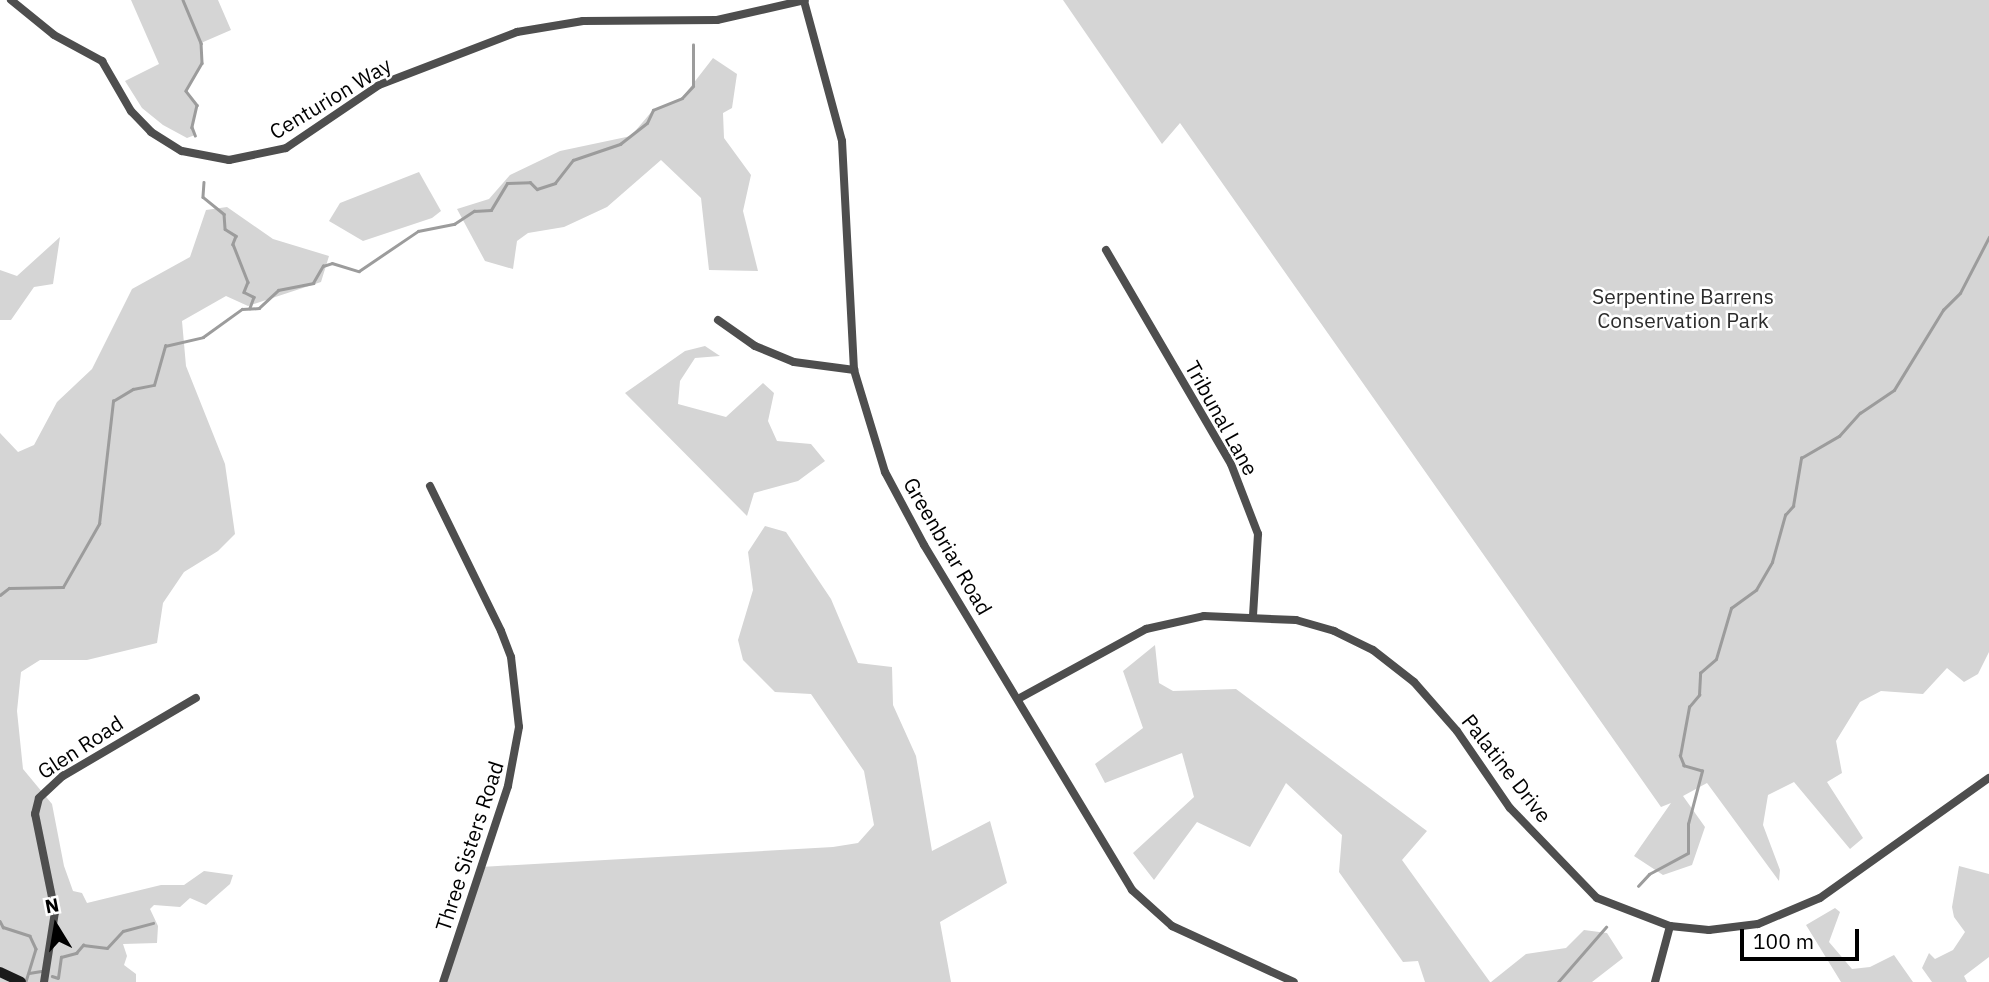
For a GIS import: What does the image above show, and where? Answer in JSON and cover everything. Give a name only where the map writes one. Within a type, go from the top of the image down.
[{"type":"main road","points":[[0,972],[20,981]]},
{"type":"street","name":"Centurion Way","points":[[11,0],[54,35],[103,61],[124,100],[150,131],[182,151],[229,160],[286,148],[379,85],[517,32],[585,20],[716,20],[805,0]]},
{"type":"street","name":"Greenbriar Road","points":[[805,0],[842,141],[854,370],[886,472],[1017,699],[1132,890],[1172,926],[1294,982]]},
{"type":"street","name":"Tribunal Lane","points":[[1106,250],[1231,464],[1258,534],[1253,616]]},
{"type":"street","points":[[718,320],[755,346],[794,362],[854,370]]},
{"type":"street","name":"Three Sisters Road","points":[[430,486],[497,620],[511,657],[519,727],[508,786],[443,982]]},
{"type":"street","name":"Palatine Drive","points":[[1017,699],[1146,629],[1213,614],[1296,620],[1373,650],[1414,682],[1457,731],[1510,808],[1597,898],[1670,926],[1709,930],[1758,924],[1790,914],[1820,898],[1989,778]]},
{"type":"street","name":"Glen Road","points":[[44,982],[55,912],[35,814],[39,798],[63,776],[196,698]]},
{"type":"street","points":[[1655,982],[1670,926]]},
{"type":"green space","points":[[131,0],[218,0],[231,30],[201,43],[202,63],[186,91],[197,105],[192,127],[195,135],[187,138],[163,125],[142,108],[125,81],[159,64]]},
{"type":"green space","name":"Serpentine Barrens Conservation Park","points":[[1063,0],[1989,0],[1989,652],[1978,674],[1964,682],[1947,668],[1923,694],[1881,691],[1860,702],[1836,741],[1842,773],[1827,782],[1863,838],[1850,849],[1794,782],[1768,795],[1763,825],[1780,870],[1779,881],[1707,783],[1683,796],[1705,827],[1692,865],[1663,875],[1634,856],[1671,803],[1661,807],[1180,123],[1162,144]]},
{"type":"green space","points":[[713,58],[737,74],[732,108],[723,113],[724,138],[751,175],[743,211],[758,271],[709,270],[701,198],[661,160],[607,207],[564,227],[528,233],[517,241],[513,269],[485,261],[457,209],[489,199],[510,175],[560,151],[631,136],[653,110],[682,98]]},
{"type":"green space","points":[[419,172],[441,211],[432,218],[363,241],[329,221],[340,203]]},
{"type":"green space","points":[[227,207],[273,239],[329,256],[321,282],[248,306],[226,296],[182,321],[186,366],[225,464],[235,534],[218,551],[184,572],[163,603],[157,643],[87,660],[40,660],[21,672],[17,711],[23,769],[52,804],[64,866],[73,891],[82,893],[87,903],[161,885],[184,885],[204,871],[233,875],[230,884],[206,905],[190,898],[180,907],[154,905],[150,909],[158,926],[157,943],[123,944],[127,956],[124,965],[136,974],[136,982],[0,982],[0,433],[18,452],[34,445],[57,402],[92,369],[132,289],[190,257],[206,210]]},
{"type":"green space","points":[[60,237],[53,284],[34,287],[11,320],[0,320],[0,270],[17,276]]},
{"type":"green space","points":[[705,346],[720,356],[695,358],[680,381],[678,404],[726,417],[763,383],[774,393],[768,421],[777,441],[811,444],[825,461],[798,481],[754,493],[747,516],[625,393],[685,351]]},
{"type":"green space","points":[[765,526],[786,532],[831,599],[858,663],[892,667],[893,705],[916,756],[932,851],[990,821],[1007,883],[940,922],[951,982],[443,982],[481,867],[833,847],[858,843],[874,825],[864,771],[811,694],[775,692],[743,660],[738,640],[753,590],[748,552]]},
{"type":"green space","points":[[1155,645],[1159,683],[1173,691],[1236,689],[1427,831],[1402,860],[1490,982],[1425,982],[1418,961],[1403,962],[1339,872],[1342,835],[1286,783],[1250,847],[1197,822],[1154,880],[1133,853],[1194,797],[1182,753],[1105,783],[1095,764],[1143,728],[1123,671]]},
{"type":"green space","points":[[1959,866],[1989,874],[1989,957],[1964,976],[1967,982],[1932,982],[1922,968],[1929,953],[1935,959],[1953,950],[1965,932],[1954,917],[1952,907]]},
{"type":"green space","points":[[1835,908],[1840,912],[1829,942],[1852,969],[1870,967],[1894,955],[1913,982],[1841,982],[1806,925]]},
{"type":"green space","points":[[1584,930],[1607,933],[1623,958],[1592,982],[1491,982],[1526,954],[1566,948]]},
{"type":"waterway","points":[[183,0],[201,43],[202,63],[186,91],[197,105],[192,127],[195,135]]},
{"type":"waterway","points":[[0,595],[9,588],[63,587],[99,524],[113,401],[133,389],[154,385],[165,346],[203,337],[242,309],[259,308],[278,290],[313,283],[323,266],[332,263],[359,271],[418,231],[454,224],[474,211],[491,210],[507,183],[530,182],[537,189],[555,183],[573,160],[620,144],[647,123],[653,110],[682,98],[693,86],[693,45]]},
{"type":"waterway","points":[[204,182],[203,197],[224,214],[225,229],[236,236],[233,244],[248,282],[244,292],[254,297],[250,308]]},
{"type":"waterway","points":[[1638,886],[1649,874],[1688,853],[1688,824],[1702,771],[1684,766],[1680,756],[1689,707],[1699,695],[1700,673],[1716,659],[1731,608],[1756,590],[1772,562],[1785,515],[1793,506],[1801,458],[1839,436],[1860,413],[1894,390],[1943,310],[1960,293],[1989,237]]},
{"type":"waterway","points":[[0,921],[3,927],[30,936],[36,949],[26,982]]},
{"type":"waterway","points":[[52,976],[58,978],[61,957],[76,953],[83,945],[107,948],[123,931],[153,923]]},
{"type":"waterway","points":[[1558,982],[1606,927]]},
{"type":"waterway","points":[[29,973],[41,971]]}]
